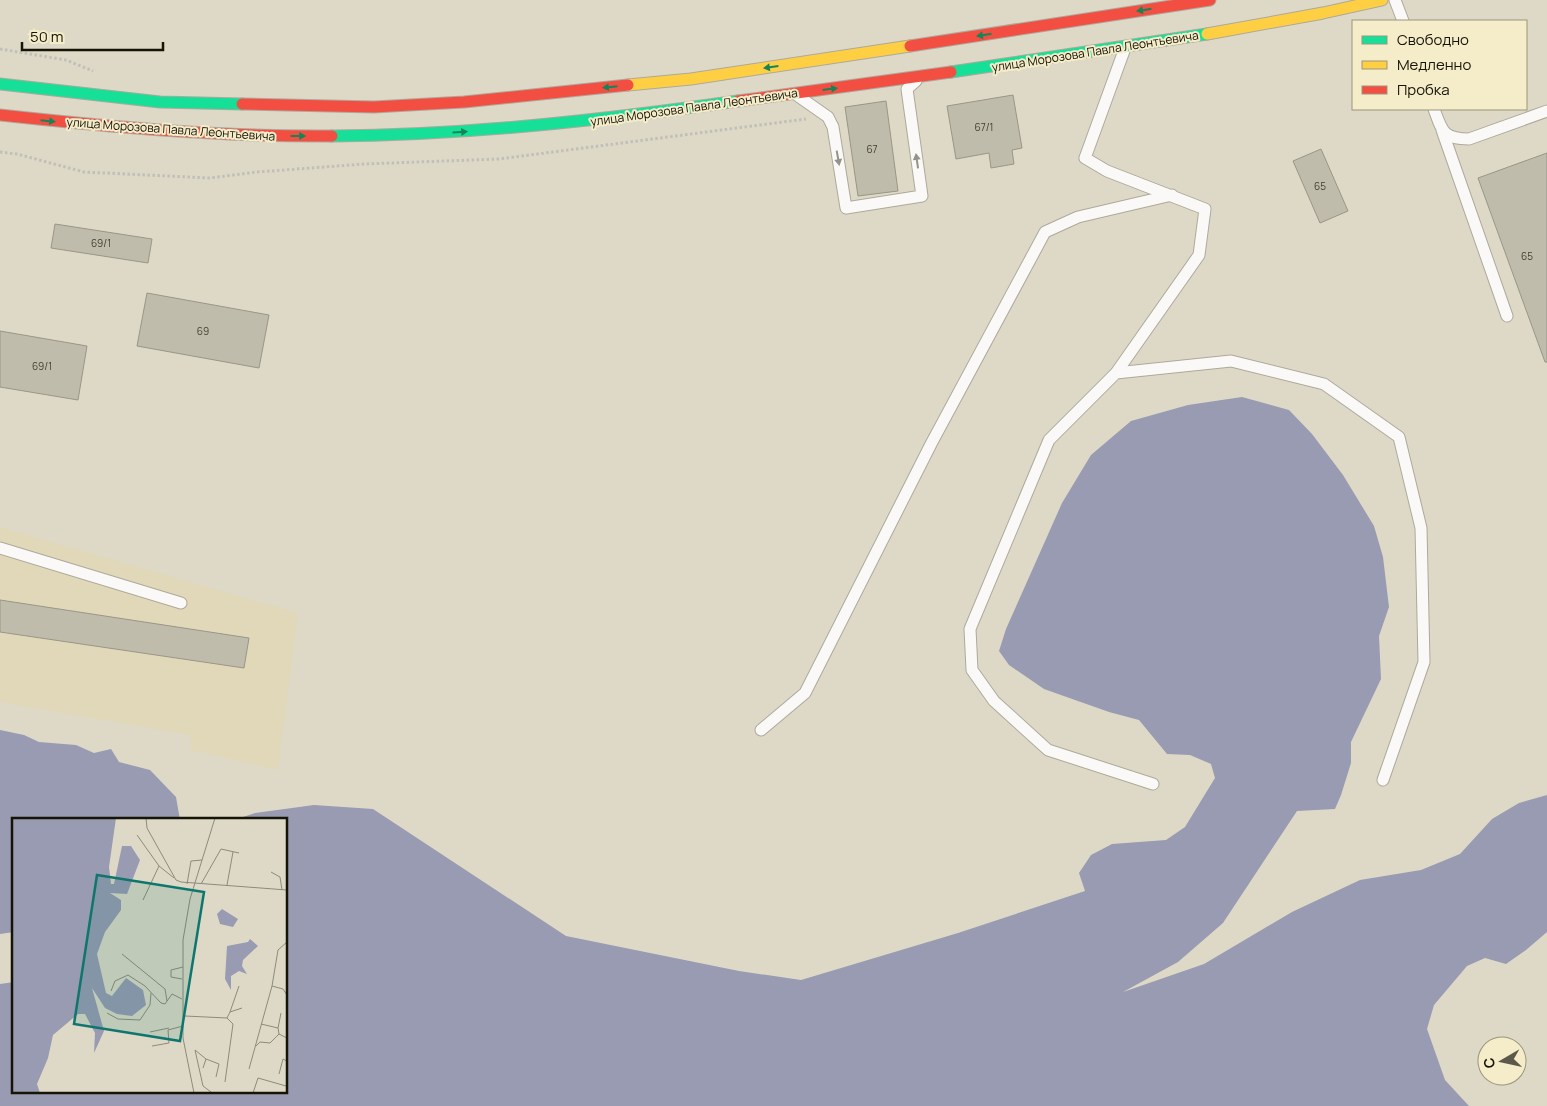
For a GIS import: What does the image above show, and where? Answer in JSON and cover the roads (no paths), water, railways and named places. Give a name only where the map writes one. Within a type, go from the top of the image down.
[{"type":"main road","points":[[0,84],[160,102],[374,107],[464,102],[691,78],[1210,0]]},
{"type":"main road","name":"улица Морозова Павла Леонтьевича","points":[[0,115],[102,127],[270,136],[400,134],[507,129],[590,121],[1126,47],[1312,16],[1382,0]]},
{"type":"lane","points":[[1395,0],[1403,20]]},
{"type":"lane","points":[[1126,47],[1085,158],[1107,171],[1205,209],[1199,255],[1116,374],[1049,440],[970,629],[972,670],[994,701],[1048,750],[1153,784]]},
{"type":"lane","points":[[794,93],[828,117],[833,127],[846,208],[922,196],[908,89],[921,76]]},
{"type":"lane","points":[[1434,110],[1507,316]]},
{"type":"lane","points":[[1442,130],[1456,139],[1469,139],[1547,111]]},
{"type":"lane","points":[[761,730],[805,693],[931,444],[1045,232],[1078,217],[1172,195]]},
{"type":"lane","points":[[1116,374],[1231,362],[1324,384],[1399,437],[1421,528],[1424,662],[1384,780]]},
{"type":"lane","points":[[0,548],[181,603]]},
{"type":"water","points":[[1242,397],[1289,410],[1312,434],[1343,475],[1374,526],[1383,557],[1389,607],[1379,636],[1381,679],[1351,742],[1351,763],[1335,809],[1297,811],[1223,923],[1178,962],[1123,992],[1204,964],[1292,912],[1360,880],[1421,870],[1460,854],[1492,819],[1519,803],[1547,795],[1547,932],[1506,964],[1485,958],[1467,966],[1434,1005],[1427,1029],[1445,1080],[1469,1106],[0,1106],[0,984],[12,982],[12,1094],[288,1094],[288,818],[240,818],[255,813],[314,805],[373,809],[566,936],[739,971],[801,980],[958,933],[1085,891],[1079,873],[1091,855],[1112,844],[1166,840],[1185,827],[1215,778],[1211,764],[1190,755],[1167,754],[1139,720],[1109,712],[1044,689],[1009,665],[999,651],[1006,629],[1062,503],[1091,455],[1131,421],[1188,405]]},
{"type":"water","points":[[0,730],[24,735],[39,742],[76,745],[94,753],[111,749],[119,762],[150,770],[176,797],[180,818],[12,818],[12,932],[0,934]]}]
